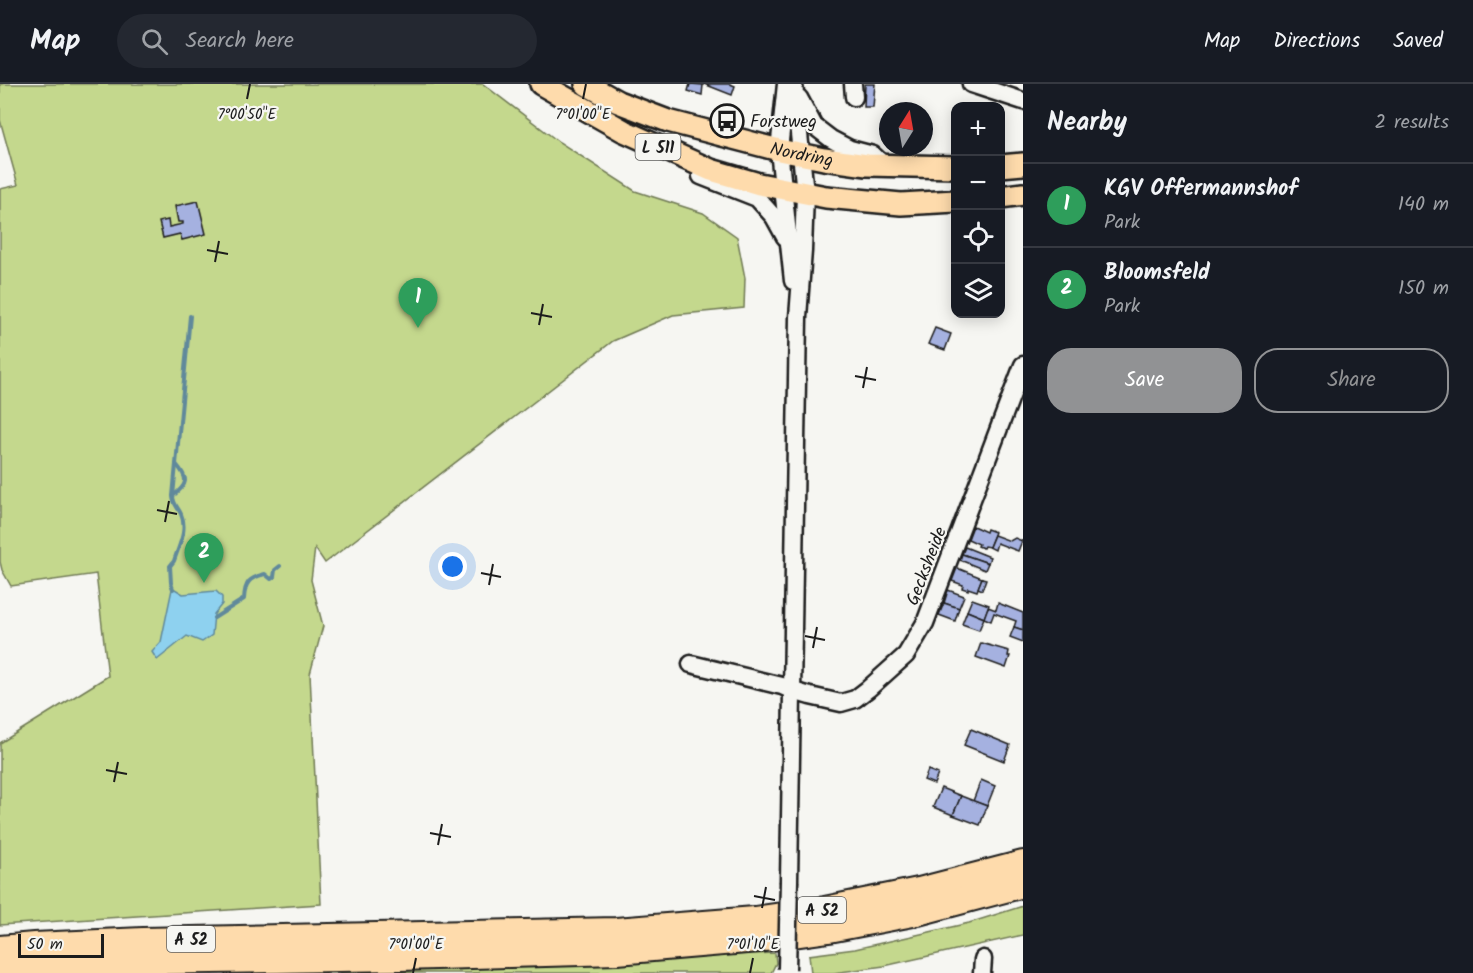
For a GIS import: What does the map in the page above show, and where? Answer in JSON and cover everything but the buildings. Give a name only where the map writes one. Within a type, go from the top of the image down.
[{"type":"highway","name":"A 52","points":[[0,947],[177,940],[616,931],[754,920],[825,910],[918,891],[1023,864]]},
{"type":"highway","name":"A 52","points":[[0,970],[143,961],[617,951],[758,939],[829,929],[918,912],[1023,884]]},
{"type":"main road","name":"L 511","points":[[541,84],[624,131],[711,170],[784,189],[857,200],[901,204],[951,201]]},
{"type":"main road","name":"Nordring","points":[[586,84],[618,102],[668,121],[779,150],[846,162],[885,166],[951,166]]},
{"type":"main road","points":[[1005,166],[1023,164]]},
{"type":"main road","points":[[1005,196],[1023,194]]},
{"type":"street","points":[[971,84],[1023,100]]},
{"type":"street","points":[[791,86],[779,150],[798,317]]},
{"type":"street","points":[[787,972],[798,317],[805,193],[802,154],[791,86]]},
{"type":"street","points":[[791,86],[814,126],[831,139],[850,149],[873,155],[885,166]]},
{"type":"street","points":[[663,150],[694,173],[757,198],[774,216],[790,247]]},
{"type":"street","name":"Gecksheide","points":[[691,664],[841,703],[855,699],[906,655],[925,623],[1023,364]]},
{"type":"green space","points":[[0,84],[483,84],[559,142],[635,191],[703,213],[737,237],[745,278],[744,308],[673,315],[613,341],[325,563],[315,548],[311,580],[323,626],[310,674],[321,904],[0,925],[0,743],[108,676],[96,574],[11,586],[0,562],[0,189],[18,185],[0,120]]},
{"type":"green space","points":[[1023,906],[1023,935],[884,966],[833,973],[811,973],[809,955],[855,949],[969,923]]},
{"type":"green space","points":[[775,953],[776,963],[771,973],[268,973]]},
{"type":"water","points":[[172,589],[183,594],[216,591],[222,597],[222,604],[214,614],[212,635],[202,642],[187,636],[157,660],[152,652],[161,642]]},
{"type":"waterway","points":[[173,589],[170,566],[174,561],[184,526],[173,496],[190,316]]},
{"type":"waterway","points":[[173,496],[182,488],[185,481],[176,464]]},
{"type":"waterway","points":[[214,618],[244,599],[245,588],[252,579],[265,574],[271,579],[274,577],[275,570],[280,566]]},
{"type":"place","name":"Forstweg","points":[[727,121]]},
{"type":"place","name":"KGV Offermannshof","points":[[418,328]]},
{"type":"place","name":"Bloomsfeld","points":[[204,583]]}]
